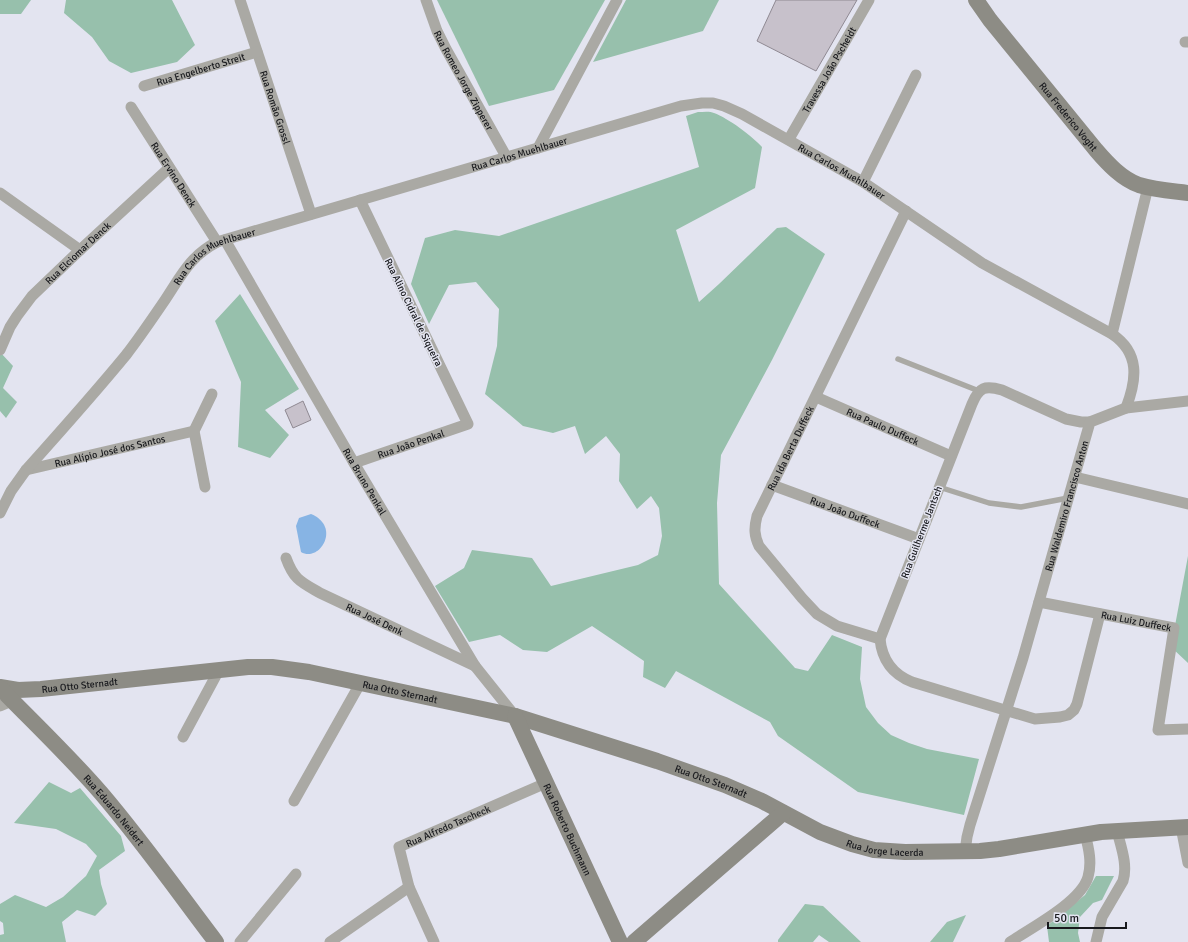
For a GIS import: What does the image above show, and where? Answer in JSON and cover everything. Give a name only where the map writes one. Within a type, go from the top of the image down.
[{"type":"main road","name":"Rua Frederico Voght","points":[[976,0],[990,20],[1103,158],[1116,170],[1129,180],[1138,184],[1188,193]]},
{"type":"main road","name":"Rua Otto Sternadt","points":[[0,688],[41,690],[260,666],[309,672],[515,716],[719,782],[783,813]]},
{"type":"main road","name":"Rua Eduardo Neidert","points":[[0,688],[6,703],[59,748],[101,793],[143,845],[216,942]]},
{"type":"main road","name":"Rua Roberto Buchmann","points":[[515,716],[620,942]]},
{"type":"main road","name":"Rua Jorge Lacerda","points":[[783,813],[820,832],[862,848],[888,852],[965,852],[999,849],[1085,834],[1184,827]]},
{"type":"main road","points":[[634,942],[783,813]]},
{"type":"street","name":"Rua Romão Grossl","points":[[240,0],[311,214]]},
{"type":"street","name":"Rua Romeo Jorge Zipperer","points":[[426,0],[437,31],[446,50],[507,158]]},
{"type":"street","points":[[538,148],[618,0]]},
{"type":"street","name":"Travessa João Pscheidt","points":[[788,139],[869,0]]},
{"type":"street","name":"Rua Engelberto Streit","points":[[144,86],[257,52]]},
{"type":"street","points":[[864,182],[916,75]]},
{"type":"street","name":"Rua Carlos Muehlbauer","points":[[0,513],[26,470],[140,337],[189,264],[200,252],[221,241],[311,214],[681,106],[702,102],[724,106],[742,114],[864,182],[982,263],[1112,334]]},
{"type":"street","name":"Rua Ervino Denck","points":[[131,107],[170,168],[221,241]]},
{"type":"street","name":"Rua Elciomar Denck","points":[[0,350],[10,327],[25,305],[40,288],[170,168]]},
{"type":"street","points":[[1126,408],[1134,384],[1135,374],[1133,362],[1130,352],[1125,345],[1120,339],[1112,334],[1148,187]]},
{"type":"street","points":[[0,193],[80,250]]},
{"type":"street","name":"Rua Alino Cidral de Siqueira","points":[[360,200],[468,424]]},
{"type":"street","name":"Rua Ida Berta Duffeck","points":[[880,639],[837,626],[817,614],[759,546],[755,538],[754,530],[757,516],[906,211]]},
{"type":"street","name":"Rua Bruno Penkal","points":[[221,241],[474,666],[515,716]]},
{"type":"street","points":[[979,391],[985,388],[993,387],[1066,419],[1081,422],[1090,422],[1126,408],[1188,401]]},
{"type":"street","name":"Rua Guilherme Jantsch","points":[[880,639],[951,456],[972,404],[979,391]]},
{"type":"street","points":[[205,487],[194,431],[212,394]]},
{"type":"street","name":"Rua Paulo Duffeck","points":[[816,397],[951,456]]},
{"type":"street","name":"Rua Waldemiro Francisco Anton","points":[[965,852],[970,825],[1007,710],[1090,422]]},
{"type":"street","name":"Rua João Penkal","points":[[354,463],[468,424]]},
{"type":"street","name":"Rua Alípio José dos Santos","points":[[26,470],[194,431]]},
{"type":"street","points":[[1075,477],[1188,504]]},
{"type":"street","name":"Rua João Duffeck","points":[[772,485],[919,539]]},
{"type":"street","name":"Rua José Denk","points":[[286,558],[290,570],[296,577],[315,590],[335,601],[474,666]]},
{"type":"street","name":"Rua Luiz Duffeck","points":[[1039,602],[1174,628],[1158,730],[1188,729]]},
{"type":"street","points":[[880,639],[881,649],[886,660],[896,673],[903,679],[1035,719],[1060,717],[1068,715],[1074,710],[1100,614]]},
{"type":"street","points":[[184,737],[218,670]]},
{"type":"street","points":[[294,801],[361,682]]},
{"type":"street","name":"Rua Alfredo Tascheck","points":[[434,942],[409,887],[399,847],[546,783]]},
{"type":"street","points":[[1184,827],[1188,863]]},
{"type":"street","points":[[1096,942],[1102,917],[1125,875],[1117,831]]},
{"type":"street","points":[[1010,942],[1050,917],[1078,894],[1084,886],[1088,878],[1090,857],[1085,834]]},
{"type":"street","points":[[240,942],[296,874]]},
{"type":"street","points":[[330,942],[409,887]]},
{"type":"lane","points":[[898,359],[979,391]]},
{"type":"lane","points":[[939,487],[989,503],[1021,507],[1068,498]]},
{"type":"green space","points":[[0,0],[31,0],[21,14],[0,14]]},
{"type":"green space","points":[[66,0],[172,0],[195,45],[177,62],[131,73],[109,61],[92,37],[64,13]]},
{"type":"green space","points":[[437,0],[605,0],[554,90],[489,106]]},
{"type":"green space","points":[[626,0],[719,0],[703,31],[593,62]]},
{"type":"green space","points":[[698,112],[712,112],[720,115],[733,123],[762,147],[755,188],[676,230],[699,302],[777,228],[786,227],[825,254],[772,360],[721,455],[717,503],[719,584],[795,668],[808,671],[832,635],[862,647],[860,679],[866,707],[878,723],[891,735],[909,743],[927,749],[979,759],[964,815],[858,792],[778,736],[770,722],[676,671],[665,688],[643,677],[644,661],[592,626],[547,652],[523,650],[500,635],[469,642],[435,586],[464,568],[472,550],[532,558],[551,586],[638,565],[658,555],[662,536],[659,508],[651,496],[637,509],[619,481],[620,454],[606,436],[585,454],[575,426],[553,433],[523,426],[485,394],[497,346],[499,309],[476,282],[449,285],[429,324],[411,284],[425,238],[455,230],[499,236],[699,167],[686,116]]},
{"type":"green space","points":[[240,294],[299,389],[265,410],[289,435],[270,458],[238,447],[241,382],[215,321]]},
{"type":"green space","points":[[0,352],[13,366],[3,388],[17,402],[6,418],[0,411]]},
{"type":"green space","points":[[1188,556],[1188,663],[1171,647]]},
{"type":"green space","points":[[49,782],[71,793],[80,788],[121,836],[125,851],[99,870],[101,884],[107,904],[95,916],[77,910],[62,922],[66,942],[0,942],[0,935],[4,934],[3,923],[0,921],[0,904],[15,895],[46,907],[63,897],[86,876],[97,856],[86,844],[56,829],[14,823]]},
{"type":"green space","points":[[1096,876],[1114,876],[1102,900],[1093,903],[1080,917],[1078,933],[1080,942],[1049,942],[1047,926],[1085,895]]},
{"type":"green space","points":[[805,904],[823,906],[861,942],[829,942],[819,935],[813,942],[778,942]]},
{"type":"green space","points":[[966,915],[953,942],[930,942],[947,922]]},
{"type":"water","points":[[311,514],[320,520],[325,527],[326,535],[320,548],[315,553],[308,554],[301,552],[296,526],[299,518]]},
{"type":"building","points":[[776,0],[857,0],[816,71],[757,41]]},
{"type":"building","points":[[303,401],[311,420],[293,428],[285,410]]}]
